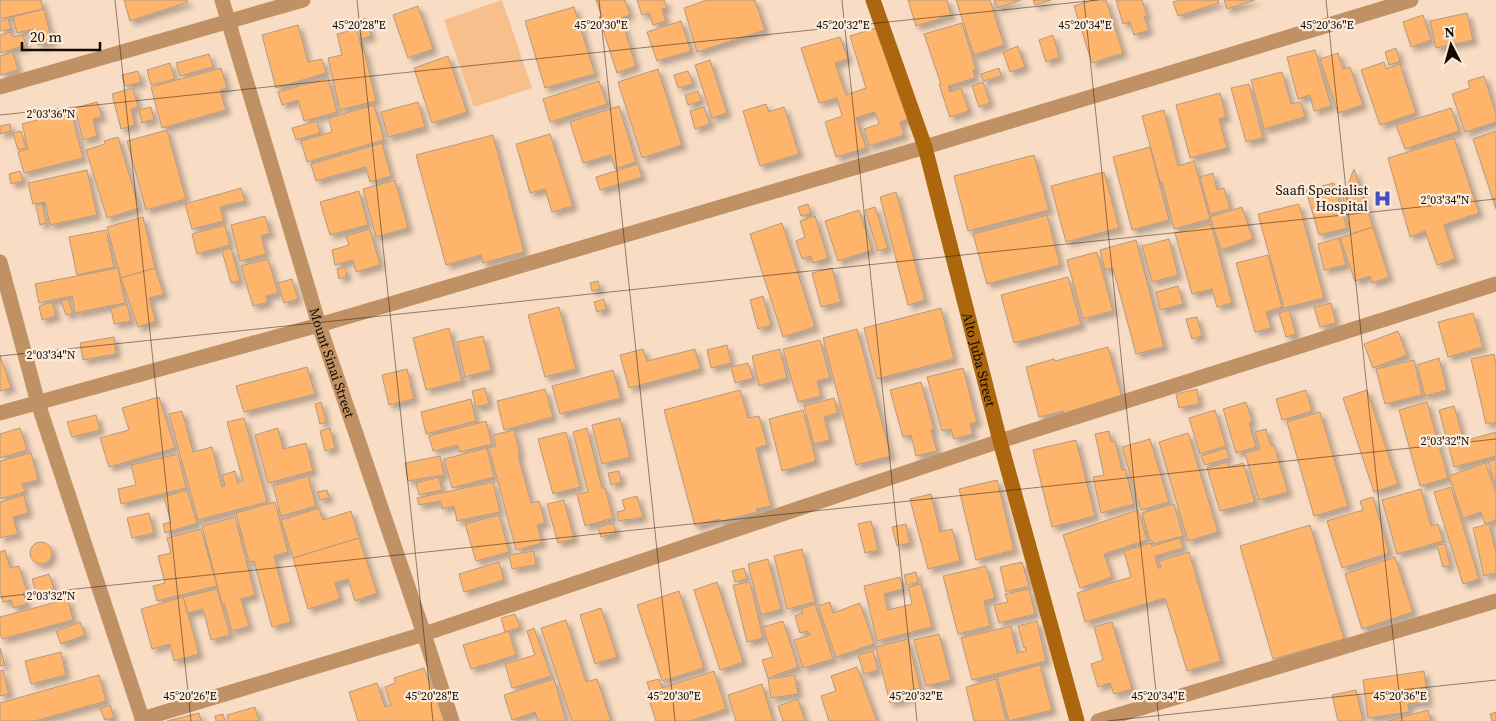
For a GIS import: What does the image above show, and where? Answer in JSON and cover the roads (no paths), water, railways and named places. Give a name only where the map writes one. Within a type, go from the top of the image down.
[{"type":"street","name":"Mount Sinai Street","points":[[222,0],[319,325],[452,721]]},
{"type":"street","points":[[0,87],[303,0]]},
{"type":"street","name":"Alto Juba Street","points":[[873,0],[925,147],[1000,441],[1077,721]]},
{"type":"street","points":[[0,413],[319,325],[925,147],[1411,0]]},
{"type":"street","points":[[0,262],[38,403],[142,720],[424,634],[1000,441],[1496,284]]},
{"type":"street","points":[[1098,721],[1496,601]]},
{"type":"place","name":"Saafi Specialist Hospital","points":[[1382,198]]}]
